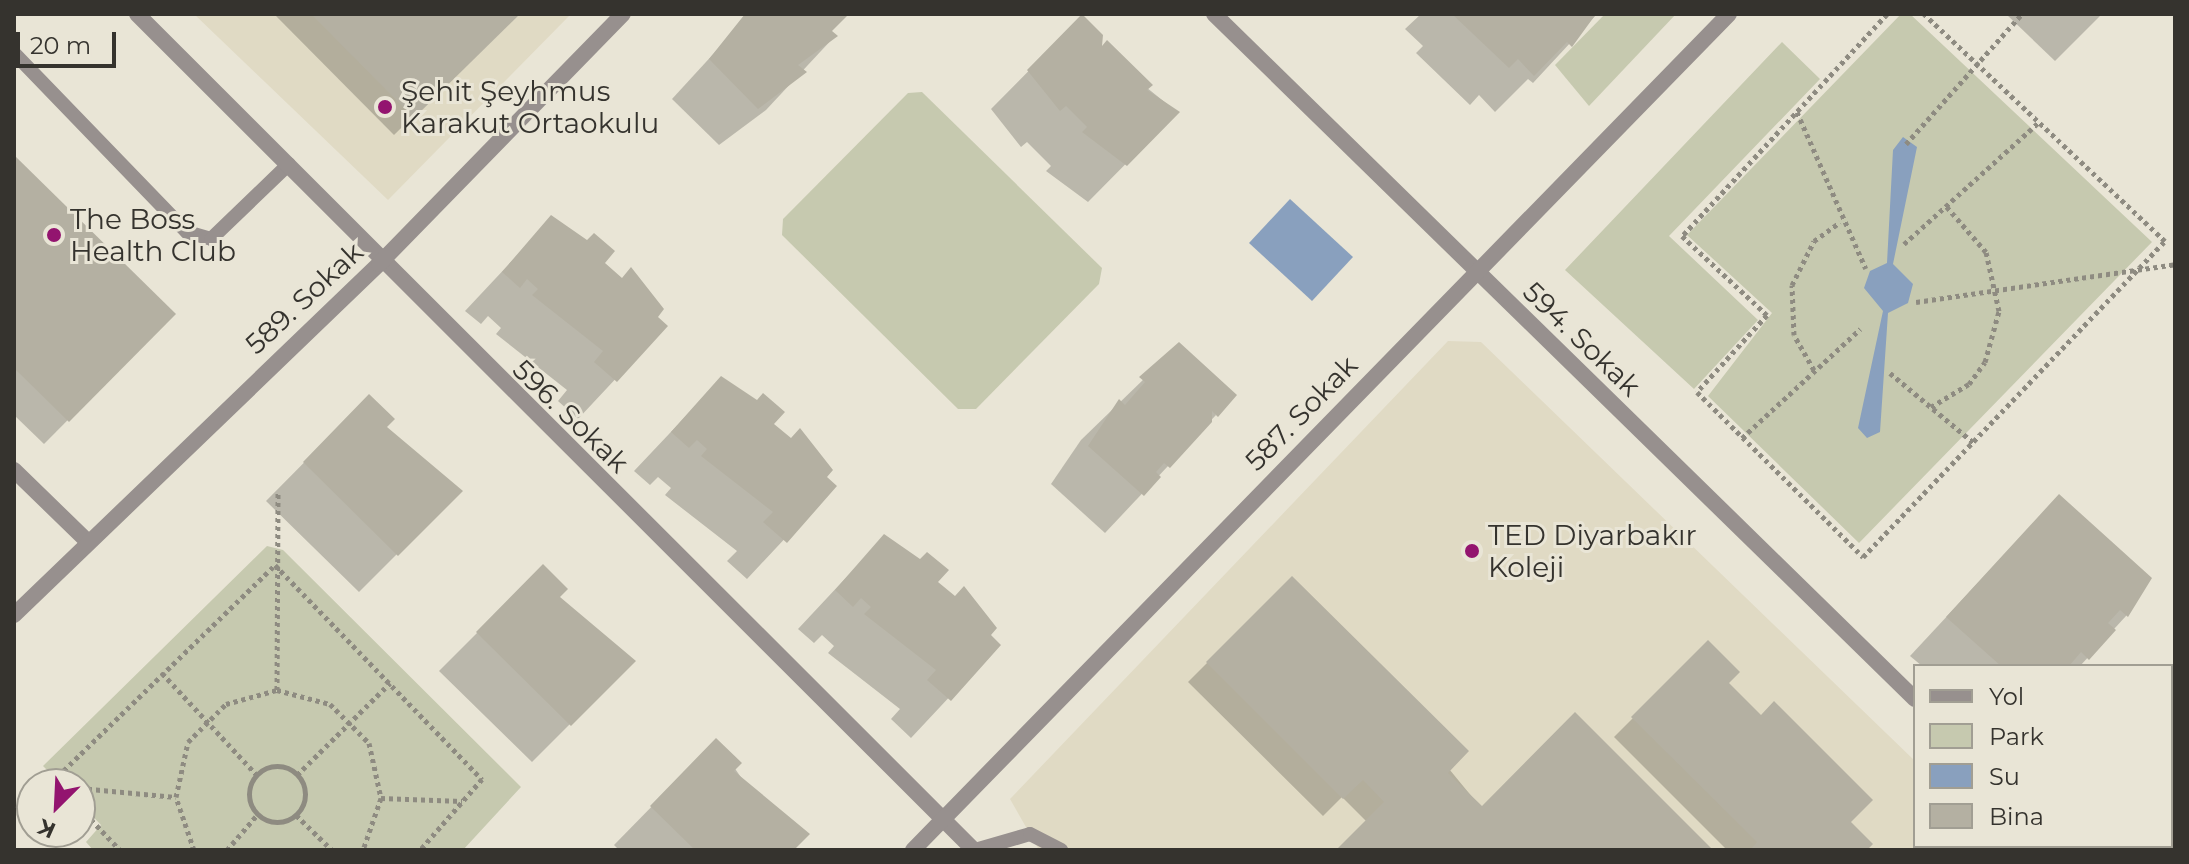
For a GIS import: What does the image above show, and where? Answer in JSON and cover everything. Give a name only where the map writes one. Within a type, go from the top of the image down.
[{"type":"street","name":"596. Sokak","points":[[137,14],[289,164],[379,264],[975,850]]},
{"type":"street","name":"589. Sokak","points":[[14,615],[85,539],[379,264],[623,14]]},
{"type":"street","name":"594. Sokak","points":[[1214,14],[1913,697]]},
{"type":"street","name":"587. Sokak","points":[[913,850],[1729,14]]},
{"type":"street","points":[[14,470],[85,539]]},
{"type":"lane","points":[[14,53],[187,232],[211,239],[289,164]]},
{"type":"lane","points":[[975,850],[1030,834],[1061,850]]},
{"type":"path","points":[[1887,14],[1682,236],[1767,315],[1697,392],[1863,557],[2165,241],[1924,14]]},
{"type":"path","points":[[1906,144],[1973,63],[2022,14]]},
{"type":"path","points":[[1797,112],[1840,222],[1866,269]]},
{"type":"path","points":[[1904,244],[2038,123]]},
{"type":"path","points":[[1931,407],[1969,384],[1985,362],[1999,288],[1975,233],[1946,206]]},
{"type":"path","points":[[1814,370],[1794,335],[1792,285],[1814,241],[1840,222]]},
{"type":"path","points":[[1916,302],[2139,266],[2175,264]]},
{"type":"path","points":[[1742,438],[1860,329]]},
{"type":"path","points":[[1890,373],[1974,443]]},
{"type":"path","points":[[277,690],[275,565],[278,493]]},
{"type":"path","points":[[66,768],[275,565]]},
{"type":"path","points":[[275,565],[482,779],[420,850]]},
{"type":"path","points":[[162,673],[256,774]]},
{"type":"path","points":[[297,775],[390,683]]},
{"type":"path","points":[[194,850],[176,797],[188,742],[206,720],[238,699],[277,690],[330,704],[352,721],[374,757],[381,798],[363,850]]},
{"type":"path","points":[[274,766],[297,775],[305,793],[296,815],[278,822],[257,815],[248,791],[256,774],[274,766]]},
{"type":"path","points":[[96,790],[176,797]]},
{"type":"path","points":[[381,798],[462,801]]},
{"type":"path","points":[[227,850],[257,815]]},
{"type":"path","points":[[296,815],[332,850]]},
{"type":"path","points":[[96,825],[120,850]]},
{"type":"shaded area","name":"Şehit Şeyhmus Karakut Ortaokulu","points":[[194,14],[571,14],[388,200]]},
{"type":"shaded area","name":"TED Diyarbakır Koleji","points":[[1448,341],[1481,342],[1913,759],[1913,848],[1944,848],[1039,850],[1010,799]]},
{"type":"green space","points":[[1605,14],[1676,14],[1589,106],[1555,65]]},
{"type":"green space","points":[[1901,14],[1910,14],[2152,242],[1859,543],[1708,396],[1772,313],[1687,235]]},
{"type":"green space","points":[[1782,42],[1820,79],[1669,236],[1758,320],[1694,389],[1565,270]]},
{"type":"green space","points":[[922,92],[1102,268],[1099,284],[976,409],[958,409],[782,235],[783,219],[908,93]]},
{"type":"green space","points":[[267,546],[283,550],[521,787],[463,850],[93,850],[91,848],[96,848],[96,831],[101,825],[96,820],[96,768],[43,766]]},
{"type":"water","points":[[1903,137],[1917,147],[1893,264],[1913,284],[1908,303],[1888,313],[1880,432],[1867,438],[1858,428],[1883,311],[1864,288],[1870,271],[1887,263],[1893,150]]},
{"type":"water","points":[[1290,199],[1353,257],[1312,301],[1249,243]]},
{"type":"building","points":[[311,14],[520,14],[414,118]]},
{"type":"building","points":[[745,14],[849,14],[832,31],[838,36],[798,65],[807,72],[758,109],[709,59]]},
{"type":"building","points":[[1082,14],[1103,35],[1102,46],[1107,40],[1153,85],[1147,90],[1180,112],[1127,166],[1082,132],[1087,127],[1066,106],[1060,111],[1027,70]]},
{"type":"building","points":[[1452,14],[1596,14],[1572,47],[1567,42],[1534,76],[1518,59],[1509,68]]},
{"type":"building","name":"The Boss Health Club","points":[[14,155],[176,314],[69,422],[14,368]]},
{"type":"building","points":[[551,215],[587,240],[594,233],[615,251],[605,263],[622,278],[631,267],[664,309],[658,317],[668,326],[617,382],[594,362],[603,351],[532,295],[538,289],[527,279],[520,288],[502,272]]},
{"type":"building","points":[[1179,342],[1237,395],[1218,417],[1212,411],[1212,422],[1170,468],[1164,463],[1156,472],[1161,477],[1144,496],[1088,446],[1119,399],[1125,405],[1145,382],[1139,377]]},
{"type":"building","points":[[721,376],[757,400],[763,393],[785,412],[774,424],[791,438],[800,428],[833,470],[827,477],[837,486],[787,543],[763,522],[773,512],[701,456],[707,449],[697,440],[689,448],[671,432]]},
{"type":"building","points":[[369,394],[395,419],[387,427],[463,491],[398,556],[303,462]]},
{"type":"building","points":[[2059,494],[2152,578],[2128,617],[2120,610],[2108,623],[2116,630],[2089,660],[2081,652],[2071,664],[1999,664],[1946,617]]},
{"type":"building","points":[[884,534],[920,559],[927,552],[949,570],[938,582],[955,596],[964,586],[997,628],[991,635],[1001,645],[951,701],[927,680],[936,670],[864,614],[871,607],[861,598],[853,607],[835,590]]},
{"type":"building","points":[[543,564],[568,589],[560,597],[636,661],[571,726],[476,632]]},
{"type":"building","points":[[1292,576],[1469,751],[1448,773],[1482,806],[1575,712],[1713,850],[1336,850],[1384,802],[1363,780],[1343,799],[1206,662]]},
{"type":"building","points":[[1708,640],[1740,672],[1729,683],[1761,715],[1774,701],[1873,800],[1851,822],[1873,844],[1867,850],[1750,850],[1757,842],[1631,717]]},
{"type":"building","points":[[716,738],[742,763],[734,771],[810,834],[794,850],[695,850],[650,806]]},
{"type":"place","name":"Şehit Şeyhmus Karakut Ortaokulu","points":[[385,107]]},
{"type":"place","name":"The Boss Health Club","points":[[54,235]]},
{"type":"place","name":"TED Diyarbakır Koleji","points":[[1472,551]]}]
